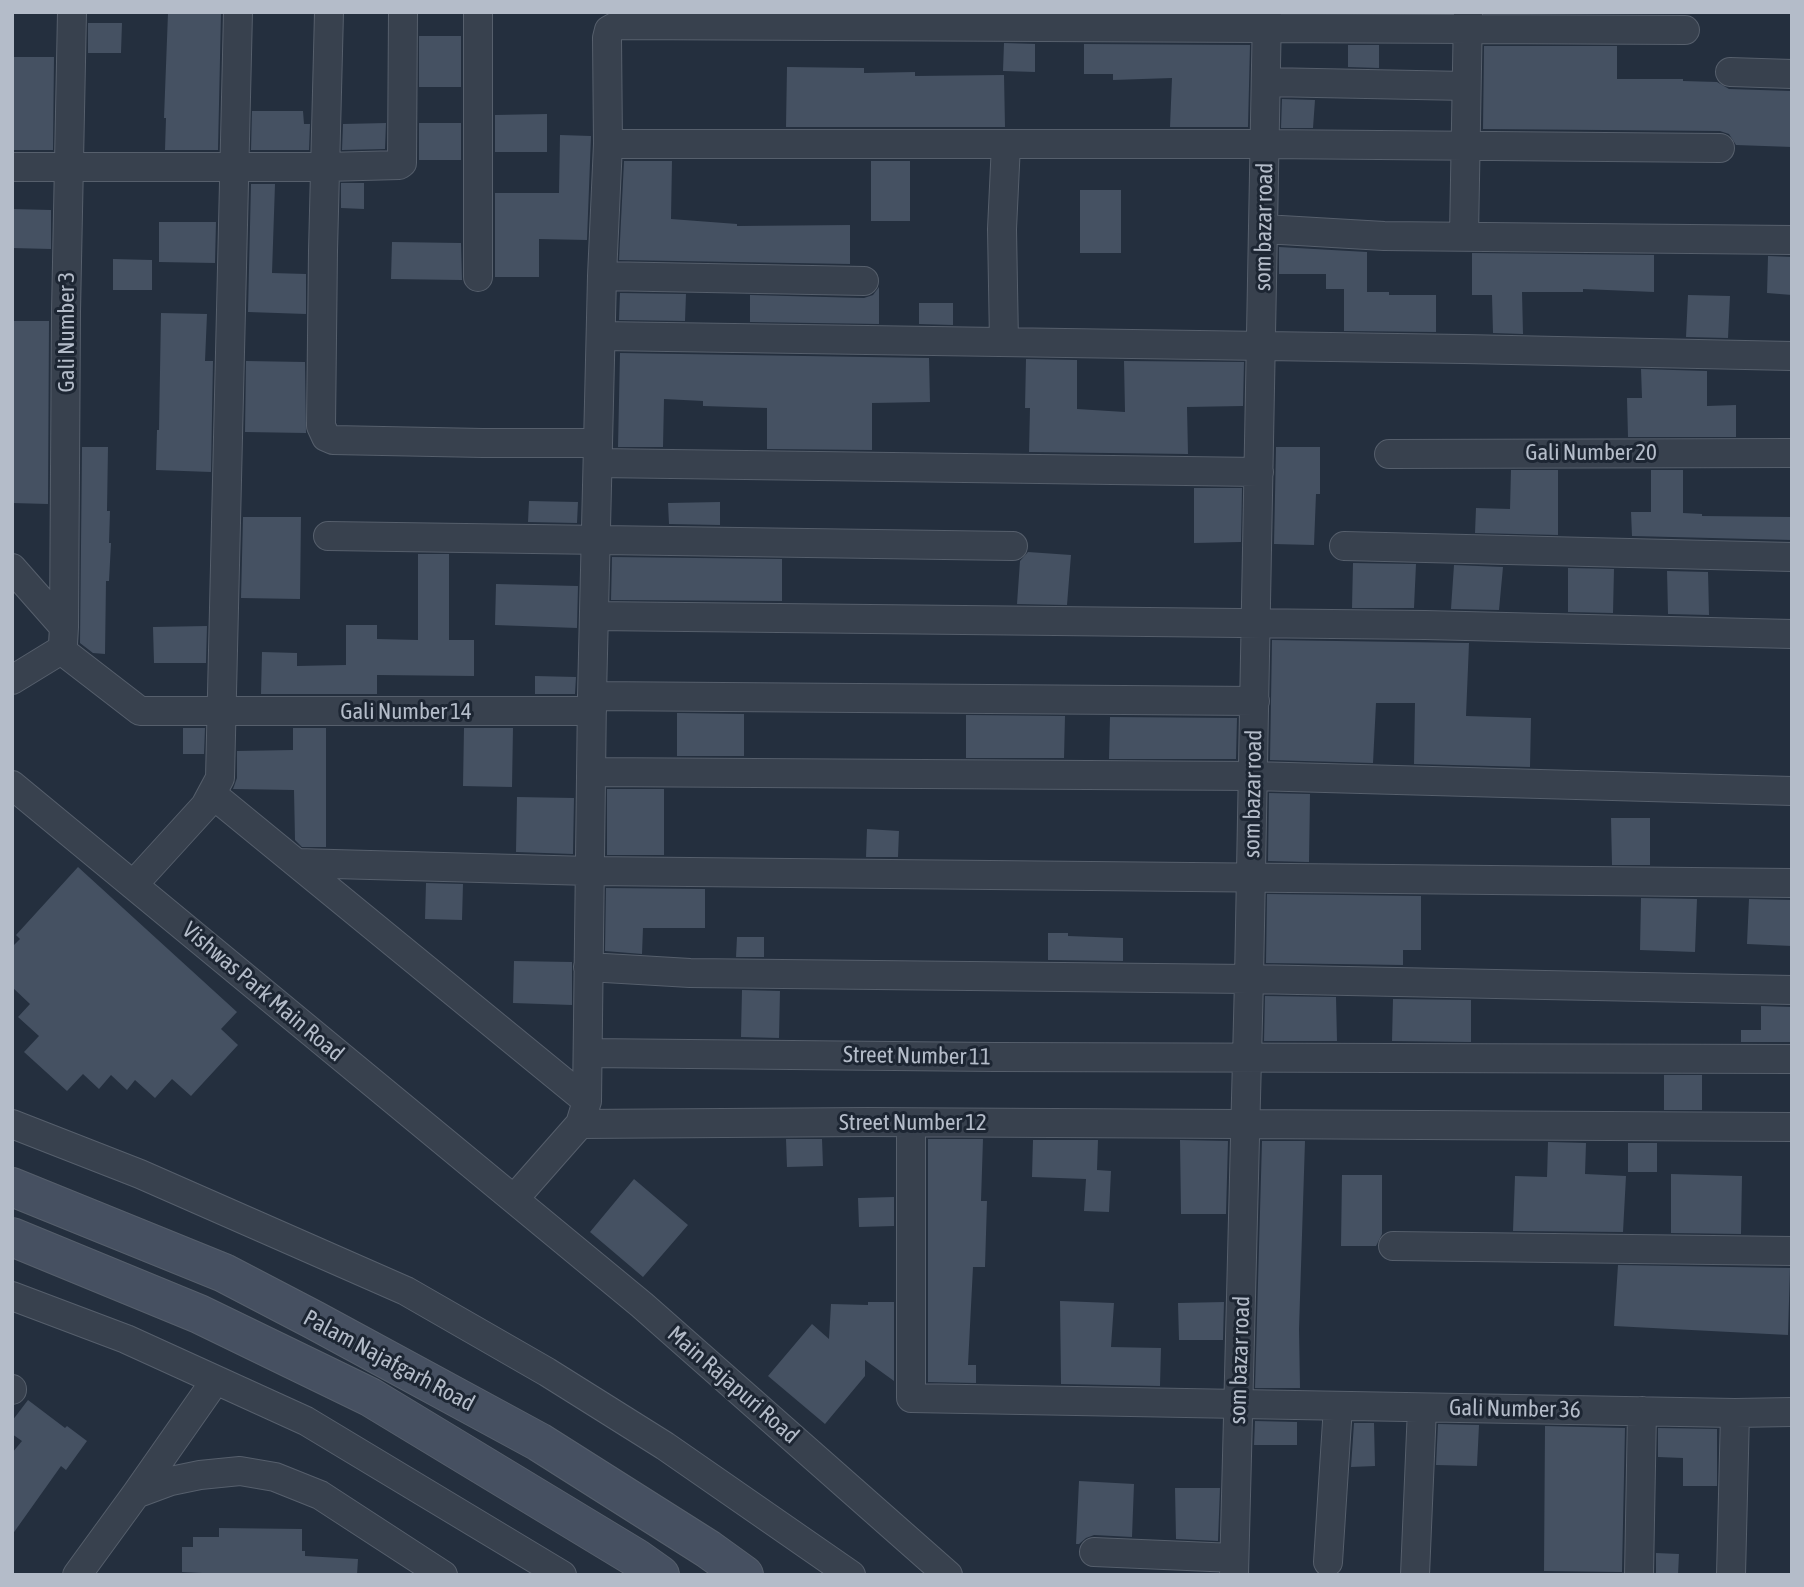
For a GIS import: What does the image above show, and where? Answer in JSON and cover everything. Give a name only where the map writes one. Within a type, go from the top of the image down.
[{"type":"main road","name":"Palam Najafgarh Road","points":[[12,1188],[224,1273],[347,1337],[538,1442],[708,1549],[744,1575]]},
{"type":"main road","name":"Palam Najafgarh Road","points":[[12,1237],[199,1314],[370,1397],[660,1575]]},
{"type":"street","name":"Gali Number 3","points":[[62,639],[72,12]]},
{"type":"street","points":[[133,885],[205,806],[220,778],[238,12]]},
{"type":"street","points":[[329,12],[321,426],[326,437],[332,440],[483,443],[598,453],[1259,472]]},
{"type":"street","points":[[12,167],[326,167],[394,166],[402,163],[403,12]]},
{"type":"street","points":[[478,12],[478,276]]},
{"type":"street","points":[[514,1199],[583,1112],[588,1053],[595,541],[608,144],[609,30],[618,25],[767,19],[1468,21],[1685,30]]},
{"type":"street","name":"som bazar road","points":[[1234,1566],[1250,979],[1267,20]]},
{"type":"street","points":[[1464,236],[1468,21]]},
{"type":"street","points":[[1730,72],[1792,74]]},
{"type":"street","points":[[1267,82],[1466,86]]},
{"type":"street","points":[[608,144],[1265,144],[1720,148]]},
{"type":"street","points":[[1004,342],[1002,229],[1006,144]]},
{"type":"street","points":[[1264,229],[1384,236],[1792,240]]},
{"type":"street","points":[[602,276],[864,281]]},
{"type":"street","points":[[601,336],[1792,356]]},
{"type":"street","name":"Gali Number 20","points":[[1389,454],[1792,453]]},
{"type":"street","points":[[328,537],[1013,546]]},
{"type":"street","points":[[1344,546],[1792,557]]},
{"type":"street","name":"Gali Number 14","points":[[12,568],[62,639],[140,711],[221,712],[592,703],[1255,701]]},
{"type":"street","points":[[594,616],[1425,625],[1792,634]]},
{"type":"street","points":[[12,681],[62,639]]},
{"type":"street","points":[[591,772],[1253,776],[1792,791]]},
{"type":"street","name":"Vishwas Park Main Road","points":[[12,785],[514,1199]]},
{"type":"street","points":[[212,794],[297,863],[583,1112]]},
{"type":"street","points":[[297,863],[590,871],[1792,883]]},
{"type":"street","points":[[589,967],[718,974],[1250,979],[1792,990]]},
{"type":"street","name":"Street Number 11","points":[[588,1053],[1792,1059]]},
{"type":"street","name":"Street Number 12","points":[[583,1112],[911,1123],[1792,1127]]},
{"type":"street","name":"Gali Number 36","points":[[911,1123],[911,1398],[1792,1412]]},
{"type":"street","points":[[12,1124],[139,1174],[406,1291],[547,1372],[665,1446],[851,1575]]},
{"type":"street","name":"Main Rajapuri Road","points":[[514,1199],[642,1305],[948,1575]]},
{"type":"street","points":[[1393,1246],[1792,1251]]},
{"type":"street","points":[[12,1296],[127,1339],[306,1422],[545,1570]]},
{"type":"street","points":[[77,1575],[215,1381]]},
{"type":"street","points":[[1328,1562],[1338,1406]]},
{"type":"street","points":[[1415,1575],[1422,1408]]},
{"type":"street","points":[[1639,1575],[1642,1411]]},
{"type":"street","points":[[1731,1575],[1734,1413]]},
{"type":"street","points":[[136,1494],[171,1481],[200,1475],[240,1471],[275,1477],[320,1494],[443,1575]]},
{"type":"street","points":[[1094,1552],[1234,1566]]},
{"type":"building","points":[[168,13],[221,13],[218,150],[165,150]]},
{"type":"building","points":[[88,23],[122,23],[121,53],[88,53]]},
{"type":"building","points":[[419,36],[461,36],[461,87],[419,87]]},
{"type":"building","points":[[1004,43],[1035,44],[1035,72],[1003,71]]},
{"type":"building","points":[[1084,44],[1250,45],[1248,127],[1170,127],[1172,78],[1113,80],[1113,74],[1084,74]]},
{"type":"building","points":[[1348,45],[1379,45],[1379,68],[1348,67]]},
{"type":"building","points":[[1484,46],[1617,46],[1617,79],[1683,79],[1717,82],[1729,89],[1792,91],[1792,147],[1736,145],[1729,134],[1720,131],[1483,129]]},
{"type":"building","points":[[12,57],[54,57],[53,150],[12,150]]},
{"type":"building","points":[[787,67],[864,68],[864,73],[915,72],[915,76],[1004,75],[1005,127],[786,127]]},
{"type":"building","points":[[1282,99],[1315,100],[1313,128],[1281,128]]},
{"type":"building","points":[[252,111],[303,111],[304,124],[310,124],[309,150],[251,150]]},
{"type":"building","points":[[547,114],[547,152],[495,152],[495,115]]},
{"type":"building","points":[[386,123],[385,149],[342,150],[343,124]]},
{"type":"building","points":[[419,123],[461,123],[461,160],[419,160]]},
{"type":"building","points":[[560,135],[591,136],[587,240],[539,239],[539,277],[495,277],[495,193],[559,193]]},
{"type":"building","points":[[624,161],[672,161],[671,219],[737,226],[850,225],[850,264],[619,260]]},
{"type":"building","points":[[871,161],[910,161],[910,221],[871,221]]},
{"type":"building","points":[[341,183],[364,183],[364,209],[341,208]]},
{"type":"building","points":[[251,184],[275,184],[272,273],[306,274],[306,314],[248,312]]},
{"type":"building","points":[[1080,190],[1121,190],[1121,253],[1080,253]]},
{"type":"building","points":[[12,209],[51,210],[51,249],[12,248]]},
{"type":"building","points":[[159,222],[216,222],[215,263],[159,262]]},
{"type":"building","points":[[392,242],[461,243],[462,280],[391,279]]},
{"type":"building","points":[[1279,247],[1367,252],[1367,292],[1436,295],[1436,332],[1344,331],[1344,289],[1326,289],[1326,274],[1279,274]]},
{"type":"building","points":[[1472,253],[1654,255],[1654,292],[1583,289],[1583,292],[1522,292],[1523,334],[1493,333],[1492,295],[1472,295]]},
{"type":"building","points":[[1768,256],[1792,257],[1792,295],[1767,293]]},
{"type":"building","points":[[113,259],[152,260],[152,290],[113,290]]},
{"type":"building","points":[[879,287],[879,324],[750,322],[750,295],[864,298],[873,295]]},
{"type":"building","points":[[620,293],[686,294],[685,321],[619,320]]},
{"type":"building","points":[[1688,295],[1730,296],[1728,338],[1686,337]]},
{"type":"building","points":[[919,303],[953,303],[953,325],[919,324]]},
{"type":"building","points":[[161,313],[207,314],[205,361],[213,361],[211,472],[156,470]]},
{"type":"building","points":[[12,321],[49,321],[48,504],[12,503]]},
{"type":"building","points":[[620,353],[929,358],[930,402],[872,403],[872,450],[767,449],[767,408],[703,406],[703,401],[664,399],[663,447],[618,447]]},
{"type":"building","points":[[1026,359],[1077,360],[1077,409],[1125,412],[1124,361],[1244,362],[1243,406],[1187,407],[1188,454],[1029,452],[1030,408],[1025,408]]},
{"type":"building","points":[[246,361],[305,362],[306,433],[245,432]]},
{"type":"building","points":[[1641,369],[1707,371],[1707,406],[1736,405],[1736,437],[1628,437],[1627,398],[1642,398]]},
{"type":"building","points":[[82,447],[108,447],[107,511],[110,511],[111,543],[109,581],[106,581],[105,654],[93,653],[80,643]]},
{"type":"building","points":[[1276,447],[1320,447],[1320,494],[1316,494],[1314,545],[1274,544]]},
{"type":"building","points":[[1511,470],[1558,470],[1558,535],[1475,533],[1476,508],[1510,509]]},
{"type":"building","points":[[1651,470],[1683,470],[1683,513],[1702,516],[1792,517],[1792,540],[1632,536],[1631,512],[1651,512]]},
{"type":"building","points":[[1194,488],[1242,488],[1241,542],[1194,543]]},
{"type":"building","points":[[529,501],[578,502],[577,523],[528,522]]},
{"type":"building","points":[[720,502],[720,525],[669,524],[668,503]]},
{"type":"building","points":[[243,517],[301,517],[300,599],[241,598]]},
{"type":"building","points":[[1028,552],[1071,555],[1067,605],[1017,604],[1020,561]]},
{"type":"building","points":[[418,554],[449,554],[449,640],[474,640],[474,676],[377,675],[377,694],[261,694],[262,652],[297,653],[297,666],[346,665],[346,625],[377,625],[377,639],[418,640]]},
{"type":"building","points":[[612,557],[782,559],[782,601],[611,600]]},
{"type":"building","points":[[1353,563],[1416,564],[1414,608],[1352,608]]},
{"type":"building","points":[[1454,565],[1503,567],[1499,610],[1451,609]]},
{"type":"building","points":[[1568,568],[1614,569],[1613,613],[1568,612]]},
{"type":"building","points":[[1667,571],[1708,572],[1709,615],[1668,614]]},
{"type":"building","points":[[496,584],[578,586],[577,628],[495,625]]},
{"type":"building","points":[[207,626],[206,663],[154,663],[153,627]]},
{"type":"building","points":[[1272,640],[1469,643],[1466,716],[1531,718],[1530,767],[1414,764],[1415,703],[1376,703],[1373,763],[1270,760]]},
{"type":"building","points":[[535,676],[576,677],[575,694],[535,694]]},
{"type":"building","points":[[677,713],[744,714],[744,756],[677,756]]},
{"type":"building","points":[[966,715],[1065,716],[1064,758],[966,758]]},
{"type":"building","points":[[1110,717],[1237,718],[1236,759],[1109,759]]},
{"type":"building","points":[[183,728],[205,728],[204,754],[183,754]]},
{"type":"building","points":[[293,728],[326,728],[326,847],[302,847],[295,840],[294,790],[233,789],[237,778],[237,751],[293,750]]},
{"type":"building","points":[[464,728],[513,728],[512,787],[463,786]]},
{"type":"building","points":[[607,789],[664,789],[664,855],[607,855]]},
{"type":"building","points":[[1269,793],[1310,794],[1309,862],[1268,861]]},
{"type":"building","points":[[517,797],[574,798],[573,854],[516,852]]},
{"type":"building","points":[[1611,818],[1650,818],[1650,865],[1612,865]]},
{"type":"building","points":[[867,829],[899,831],[898,857],[866,857]]},
{"type":"building","points":[[78,867],[237,1012],[221,1029],[238,1045],[191,1096],[172,1079],[155,1098],[135,1080],[127,1090],[111,1075],[99,1089],[83,1074],[67,1091],[24,1052],[39,1036],[18,1017],[30,1004],[12,987],[12,947],[20,939],[16,935]]},
{"type":"building","points":[[426,883],[463,884],[462,920],[425,919]]},
{"type":"building","points":[[606,888],[705,889],[705,928],[643,928],[642,954],[605,951]]},
{"type":"building","points":[[1267,894],[1421,896],[1421,950],[1403,950],[1403,965],[1266,963]]},
{"type":"building","points":[[1641,898],[1697,899],[1695,952],[1640,950]]},
{"type":"building","points":[[1749,899],[1792,900],[1792,946],[1747,944]]},
{"type":"building","points":[[1048,933],[1123,938],[1123,961],[1048,960]]},
{"type":"building","points":[[737,937],[764,937],[764,957],[736,957]]},
{"type":"building","points":[[514,961],[572,962],[572,1005],[513,1003]]},
{"type":"building","points":[[742,990],[780,991],[779,1038],[741,1037]]},
{"type":"building","points":[[1265,996],[1336,997],[1337,1041],[1264,1041]]},
{"type":"building","points":[[1393,999],[1471,1000],[1471,1042],[1392,1041]]},
{"type":"building","points":[[1761,1006],[1792,1007],[1792,1042],[1741,1042],[1741,1030],[1761,1030]]},
{"type":"building","points":[[1664,1075],[1702,1075],[1702,1110],[1664,1110]]},
{"type":"building","points":[[786,1139],[822,1139],[823,1166],[787,1167]]},
{"type":"building","points":[[928,1139],[983,1139],[981,1201],[987,1201],[985,1267],[973,1267],[968,1365],[976,1365],[976,1383],[928,1382]]},
{"type":"building","points":[[1033,1140],[1098,1140],[1097,1170],[1111,1171],[1109,1212],[1084,1211],[1086,1179],[1032,1177]]},
{"type":"building","points":[[1180,1140],[1228,1141],[1226,1214],[1181,1214]]},
{"type":"building","points":[[1262,1141],[1305,1141],[1299,1329],[1300,1388],[1255,1388]]},
{"type":"building","points":[[1548,1142],[1586,1143],[1585,1174],[1626,1176],[1623,1232],[1513,1231],[1515,1176],[1547,1177]]},
{"type":"building","points":[[1628,1143],[1657,1143],[1657,1172],[1628,1172]]},
{"type":"building","points":[[1671,1174],[1742,1176],[1741,1234],[1671,1233]]},
{"type":"building","points":[[1342,1175],[1382,1175],[1382,1234],[1376,1246],[1341,1246]]},
{"type":"building","points":[[634,1179],[688,1225],[643,1277],[590,1232]]},
{"type":"building","points":[[894,1197],[894,1226],[859,1227],[858,1198]]},
{"type":"building","points":[[1618,1265],[1790,1268],[1788,1335],[1614,1326]]},
{"type":"building","points":[[1060,1301],[1114,1303],[1111,1347],[1161,1348],[1160,1386],[1061,1384]]},
{"type":"building","points":[[868,1302],[894,1302],[894,1381],[865,1360],[865,1376],[825,1424],[768,1376],[812,1324],[829,1339],[831,1304],[868,1305]]},
{"type":"building","points":[[1224,1302],[1223,1340],[1179,1340],[1178,1303]]},
{"type":"building","points":[[28,1400],[87,1441],[66,1470],[61,1466],[12,1535],[12,1453],[22,1441],[12,1434],[12,1421]]},
{"type":"building","points":[[1255,1421],[1297,1422],[1297,1445],[1254,1445]]},
{"type":"building","points":[[1354,1423],[1374,1423],[1375,1466],[1351,1467]]},
{"type":"building","points":[[1438,1424],[1479,1425],[1477,1466],[1436,1465]]},
{"type":"building","points":[[1545,1426],[1625,1428],[1622,1572],[1544,1571]]},
{"type":"building","points":[[1658,1428],[1717,1429],[1717,1486],[1683,1486],[1683,1458],[1658,1457]]},
{"type":"building","points":[[1079,1481],[1134,1484],[1132,1537],[1094,1535],[1076,1544]]},
{"type":"building","points":[[1175,1488],[1220,1488],[1218,1541],[1176,1539]]},
{"type":"building","points":[[219,1528],[302,1529],[302,1551],[305,1551],[305,1556],[358,1559],[357,1575],[201,1575],[202,1573],[182,1572],[182,1547],[193,1547],[193,1537],[219,1537]]},
{"type":"building","points":[[1656,1553],[1679,1554],[1678,1575],[1656,1575]]}]
